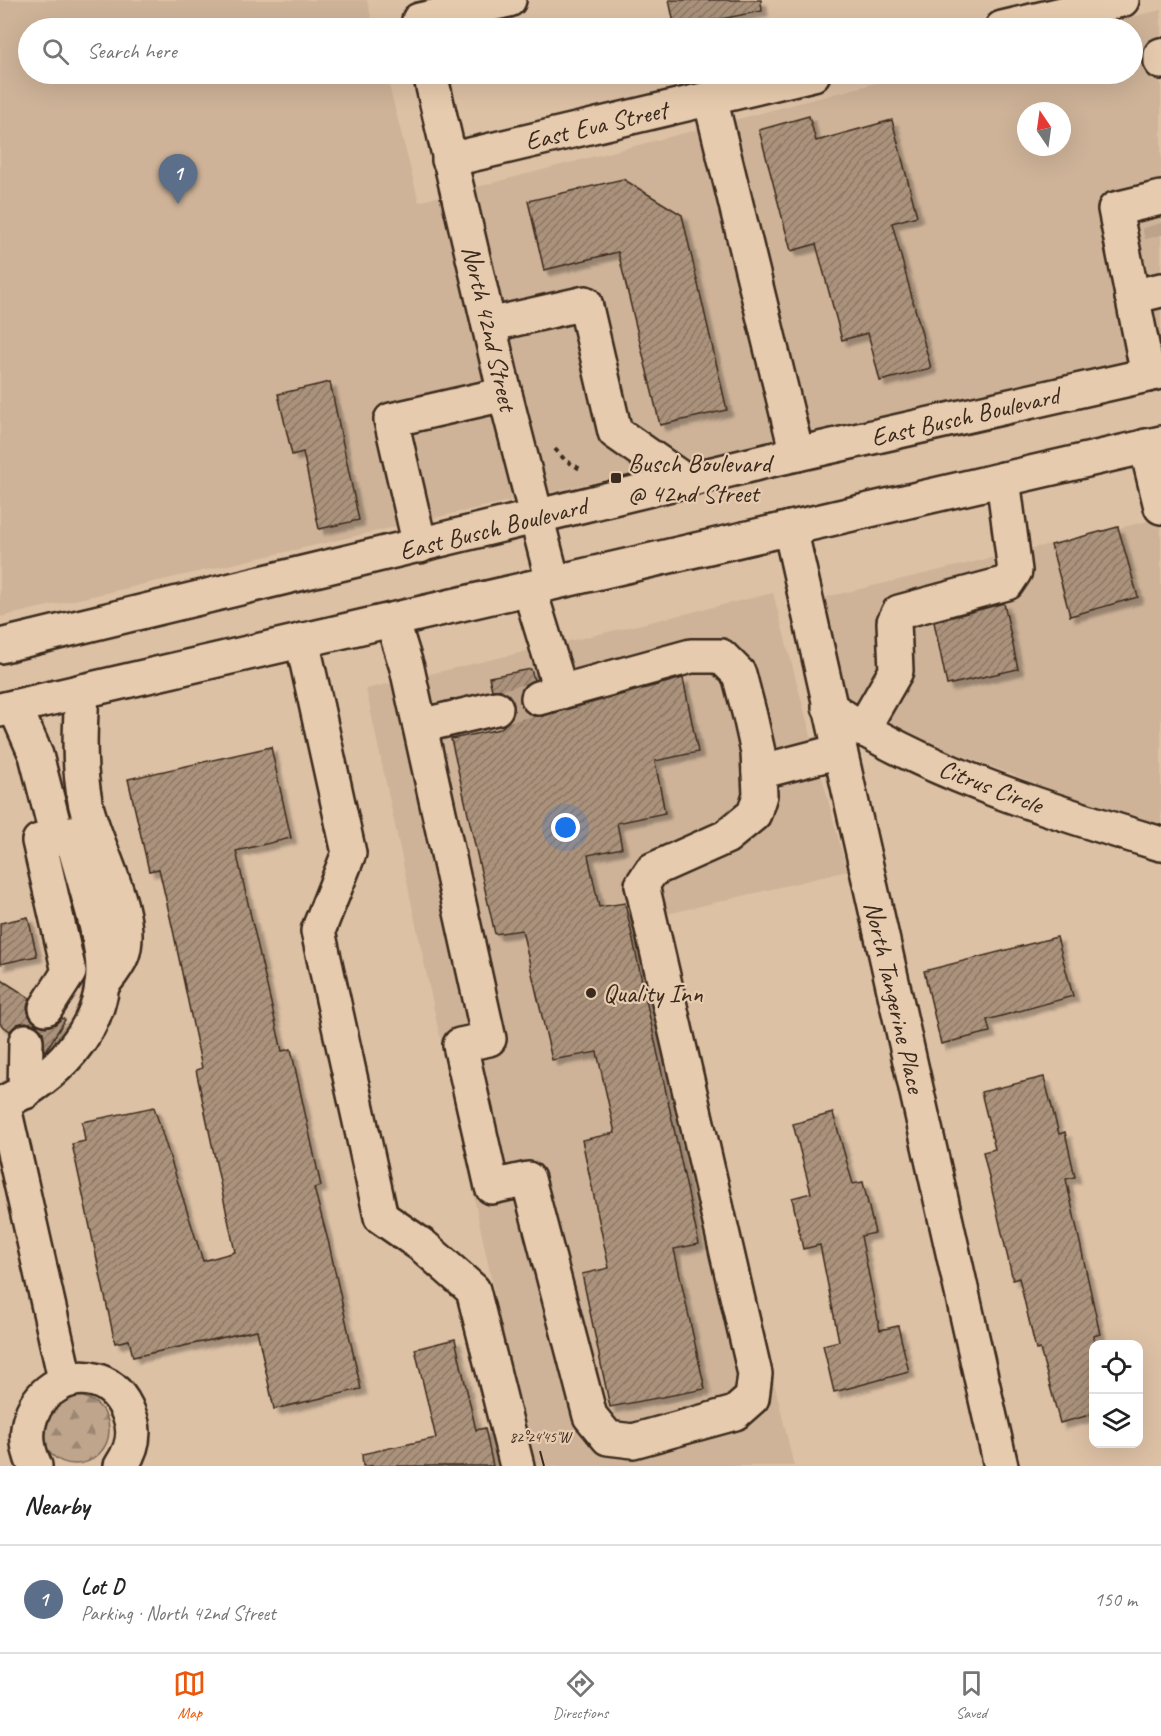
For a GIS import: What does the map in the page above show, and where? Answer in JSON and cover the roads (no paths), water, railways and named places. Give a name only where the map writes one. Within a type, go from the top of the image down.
[{"type":"main road","points":[[418,16],[508,0]]},
{"type":"main road","points":[[1045,18],[1122,0]]},
{"type":"main road","points":[[1161,55],[1161,62]]},
{"type":"main road","name":"North 42nd Street","points":[[432,84],[536,518],[549,695],[691,656],[721,656],[739,674],[750,716],[759,772]]},
{"type":"main road","name":"East Eva Street","points":[[449,160],[770,84]]},
{"type":"main road","points":[[710,98],[797,454]]},
{"type":"main road","points":[[1155,373],[1147,293],[1115,208],[1157,207]]},
{"type":"main road","points":[[489,325],[585,303],[615,432],[685,481]]},
{"type":"main road","name":"East Busch Boulevard","points":[[0,646],[797,454],[1155,373]]},
{"type":"main road","points":[[420,546],[391,420],[505,394]]},
{"type":"main road","points":[[65,1379],[3,1103],[25,1092],[51,1072],[78,1043],[92,1020],[102,986],[101,952],[36,755],[8,708],[1154,445],[1161,507]]},
{"type":"main road","points":[[392,620],[407,668],[489,1039],[460,1045],[492,1187],[528,1179],[590,1416],[609,1438],[633,1442],[735,1413],[752,1398],[755,1374],[642,885],[652,870],[726,837],[754,814],[760,795],[759,772],[851,740],[896,670],[894,622],[899,612],[1007,583],[1015,571],[1003,479]]},
{"type":"main road","name":"North Tangerine Place","points":[[790,528],[829,707],[851,740],[1001,1466]]},
{"type":"main road","points":[[302,640],[349,853],[318,931],[381,1217],[423,1246],[473,1290],[517,1466]]},
{"type":"main road","points":[[46,1008],[69,972],[64,835],[84,799],[80,754],[82,691]]},
{"type":"main road","points":[[420,726],[496,708]]},
{"type":"main road","name":"Citrus Circle","points":[[851,740],[940,767],[1078,819],[1161,844]]},
{"type":"main road","points":[[67,957],[81,981],[102,986]]},
{"type":"main road","points":[[25,1092],[26,1041]]},
{"type":"main road","points":[[35,1466],[27,1453],[23,1435],[26,1416],[35,1400],[48,1387],[65,1379],[83,1378],[100,1382],[115,1392],[126,1405],[132,1421],[133,1439],[121,1466]]},
{"type":"tunnel","points":[[1158,224],[1161,235]]},
{"type":"tunnel","points":[[496,708],[538,698]]},
{"type":"place","name":"Lot D","points":[[178,204]]},
{"type":"place","name":"Busch Boulevard @ 42nd Street","points":[[616,478]]},
{"type":"place","name":"Quality Inn","points":[[591,993]]}]
